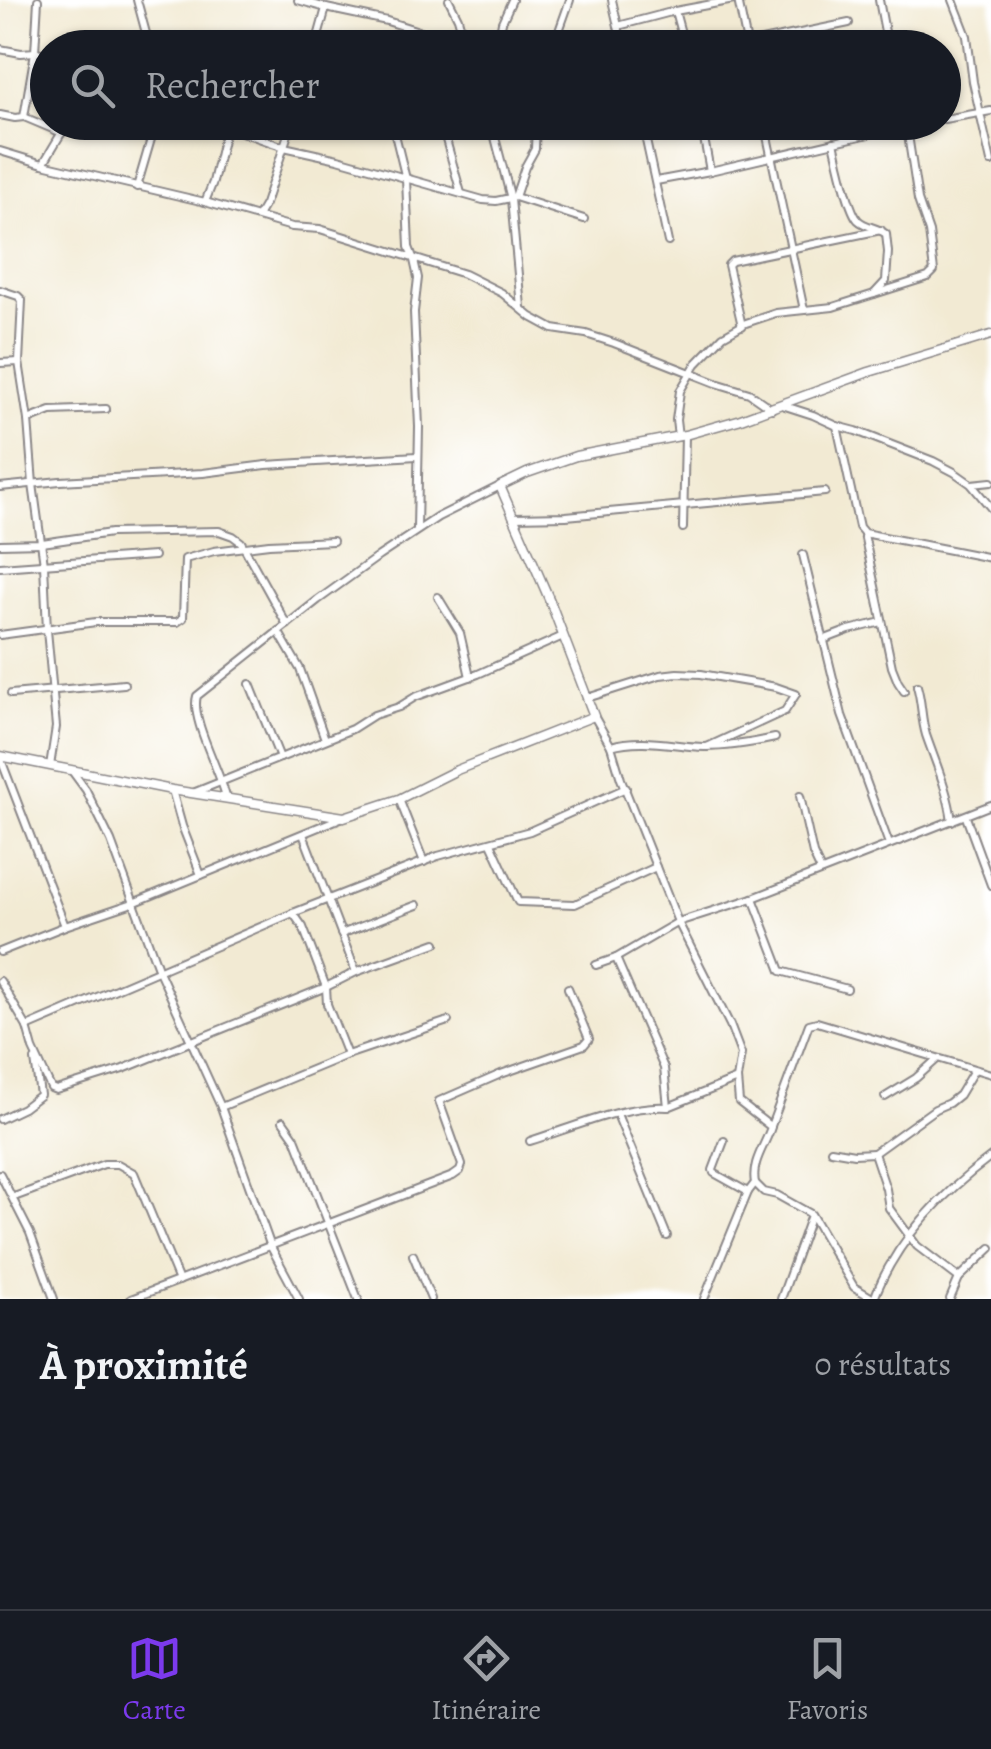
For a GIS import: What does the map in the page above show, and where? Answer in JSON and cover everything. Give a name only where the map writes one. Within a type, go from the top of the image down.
[{"type":"street","points":[[36,30],[38,0]]},
{"type":"street","points":[[137,0],[145,30]]},
{"type":"street","points":[[298,0],[413,30]]},
{"type":"street","points":[[448,0],[462,30]]},
{"type":"street","points":[[500,30],[512,0]]},
{"type":"street","points":[[559,30],[570,0]]},
{"type":"street","points":[[612,0],[619,30]]},
{"type":"street","points":[[618,26],[736,0],[744,30]]},
{"type":"street","points":[[879,0],[885,30]]},
{"type":"street","points":[[953,0],[967,36],[991,162]]},
{"type":"street","points":[[320,30],[326,8]]},
{"type":"street","points":[[675,11],[680,30]]},
{"type":"street","points":[[818,30],[849,23]]},
{"type":"street","points":[[0,50],[30,52]]},
{"type":"street","points":[[24,117],[30,82]]},
{"type":"street","points":[[961,116],[991,111]]},
{"type":"street","points":[[0,115],[30,120]]},
{"type":"street","points":[[43,164],[58,140]]},
{"type":"street","points":[[137,187],[151,140]]},
{"type":"street","points":[[205,202],[223,140]]},
{"type":"street","points":[[265,140],[484,200],[513,198],[584,219]]},
{"type":"street","points":[[258,216],[286,140]]},
{"type":"street","points":[[396,140],[406,179],[408,237],[418,278],[414,312],[419,427],[417,530]]},
{"type":"street","points":[[446,140],[462,193]]},
{"type":"street","points":[[496,140],[513,198],[521,308]]},
{"type":"street","points":[[513,198],[535,140]]},
{"type":"street","points":[[646,140],[668,242]]},
{"type":"street","points":[[704,140],[710,171]]},
{"type":"street","points":[[768,140],[804,310]]},
{"type":"street","points":[[656,181],[842,140]]},
{"type":"street","points":[[684,528],[681,436],[676,420],[680,391],[710,348],[723,336],[776,312],[833,307],[928,277],[934,271],[909,140]]},
{"type":"street","points":[[834,142],[853,214],[861,224],[886,234],[886,281],[874,294]]},
{"type":"street","points":[[0,151],[292,227],[320,229],[464,274],[502,293],[553,329],[586,334],[755,395],[772,409]]},
{"type":"street","points":[[742,326],[728,265],[732,261],[881,230]]},
{"type":"street","points":[[0,290],[22,300],[20,362],[42,543],[56,726],[50,766]]},
{"type":"street","points":[[226,797],[194,702],[203,689],[438,517],[527,473],[576,456],[681,436],[991,335]]},
{"type":"street","points":[[0,364],[20,362]]},
{"type":"street","points":[[782,406],[933,461],[971,484],[990,505]]},
{"type":"street","points":[[28,420],[51,412],[106,409]]},
{"type":"street","points":[[837,426],[892,667],[904,691]]},
{"type":"street","points":[[0,487],[418,456]]},
{"type":"street","points":[[971,484],[991,482]]},
{"type":"street","points":[[500,486],[594,716],[611,746],[678,922],[736,1039],[741,1054],[739,1102],[771,1126]]},
{"type":"street","points":[[514,517],[566,516],[825,492]]},
{"type":"street","points":[[0,544],[42,543],[111,533],[219,531],[245,548],[287,624]]},
{"type":"street","points":[[864,533],[991,558]]},
{"type":"street","points":[[0,635],[96,622],[181,621],[184,559],[269,544],[333,541]]},
{"type":"street","points":[[803,554],[842,715],[889,844]]},
{"type":"street","points":[[0,568],[154,556]]},
{"type":"street","points":[[438,598],[460,633],[470,678]]},
{"type":"street","points":[[823,640],[882,622]]},
{"type":"street","points":[[278,632],[300,670],[325,739]]},
{"type":"street","points":[[194,792],[352,729],[374,715],[564,636]]},
{"type":"street","points":[[587,698],[660,675],[678,674],[701,674],[796,694],[785,711],[707,747]]},
{"type":"street","points":[[11,694],[124,684]]},
{"type":"street","points":[[250,684],[280,758]]},
{"type":"street","points":[[917,686],[925,732],[944,782],[952,822]]},
{"type":"street","points":[[0,952],[133,904],[344,816],[400,798],[457,770],[594,716]]},
{"type":"street","points":[[611,746],[626,742],[707,747],[775,738]]},
{"type":"street","points":[[0,757],[172,790],[344,816]]},
{"type":"street","points":[[0,757],[65,926]]},
{"type":"street","points":[[72,770],[111,841],[159,971],[221,1107],[270,1247],[299,1299]]},
{"type":"street","points":[[27,1027],[293,913],[424,862],[530,831],[626,788]]},
{"type":"street","points":[[172,790],[201,874]]},
{"type":"street","points":[[800,796],[813,854],[821,871]]},
{"type":"street","points":[[400,798],[424,862]]},
{"type":"street","points":[[596,965],[616,958],[678,922],[753,898],[991,806]]},
{"type":"street","points":[[966,816],[991,885]]},
{"type":"street","points":[[303,834],[356,972]]},
{"type":"street","points":[[491,842],[518,902],[526,904],[574,904],[656,867]]},
{"type":"street","points":[[753,898],[781,970],[848,989]]},
{"type":"street","points":[[341,934],[417,905]]},
{"type":"street","points":[[293,913],[303,927],[326,987],[327,1004],[346,1054]]},
{"type":"street","points":[[33,1049],[56,1090],[123,1069],[356,972],[436,944]]},
{"type":"street","points":[[616,958],[664,1068],[668,1107]]},
{"type":"street","points":[[0,982],[27,1027],[40,1095],[0,1119]]},
{"type":"street","points":[[130,1299],[453,1176],[462,1165],[439,1101],[500,1074],[584,1045],[588,1039],[568,988]]},
{"type":"street","points":[[221,1107],[346,1054],[448,1021]]},
{"type":"street","points":[[991,1074],[826,1023],[809,1024],[753,1172],[755,1183],[764,1192],[811,1214],[854,1287],[874,1299],[883,1276],[928,1212],[991,1157]]},
{"type":"street","points":[[886,1097],[937,1059]]},
{"type":"street","points":[[831,1150],[874,1153],[959,1095],[974,1070]]},
{"type":"street","points":[[530,1141],[626,1109],[668,1107],[737,1079]]},
{"type":"street","points":[[617,1114],[667,1236]]},
{"type":"street","points":[[282,1121],[294,1138],[358,1299]]},
{"type":"street","points":[[724,1141],[714,1174],[748,1192]]},
{"type":"street","points":[[874,1153],[889,1208],[916,1246],[959,1278]]},
{"type":"street","points":[[0,1194],[11,1194],[104,1164],[118,1164],[134,1174],[179,1281]]},
{"type":"street","points":[[0,1174],[30,1233],[54,1299]]},
{"type":"street","points":[[704,1299],[755,1183]]},
{"type":"street","points":[[781,1299],[811,1214]]},
{"type":"street","points":[[950,1299],[959,1278],[991,1248]]},
{"type":"street","points":[[413,1256],[431,1299]]}]
